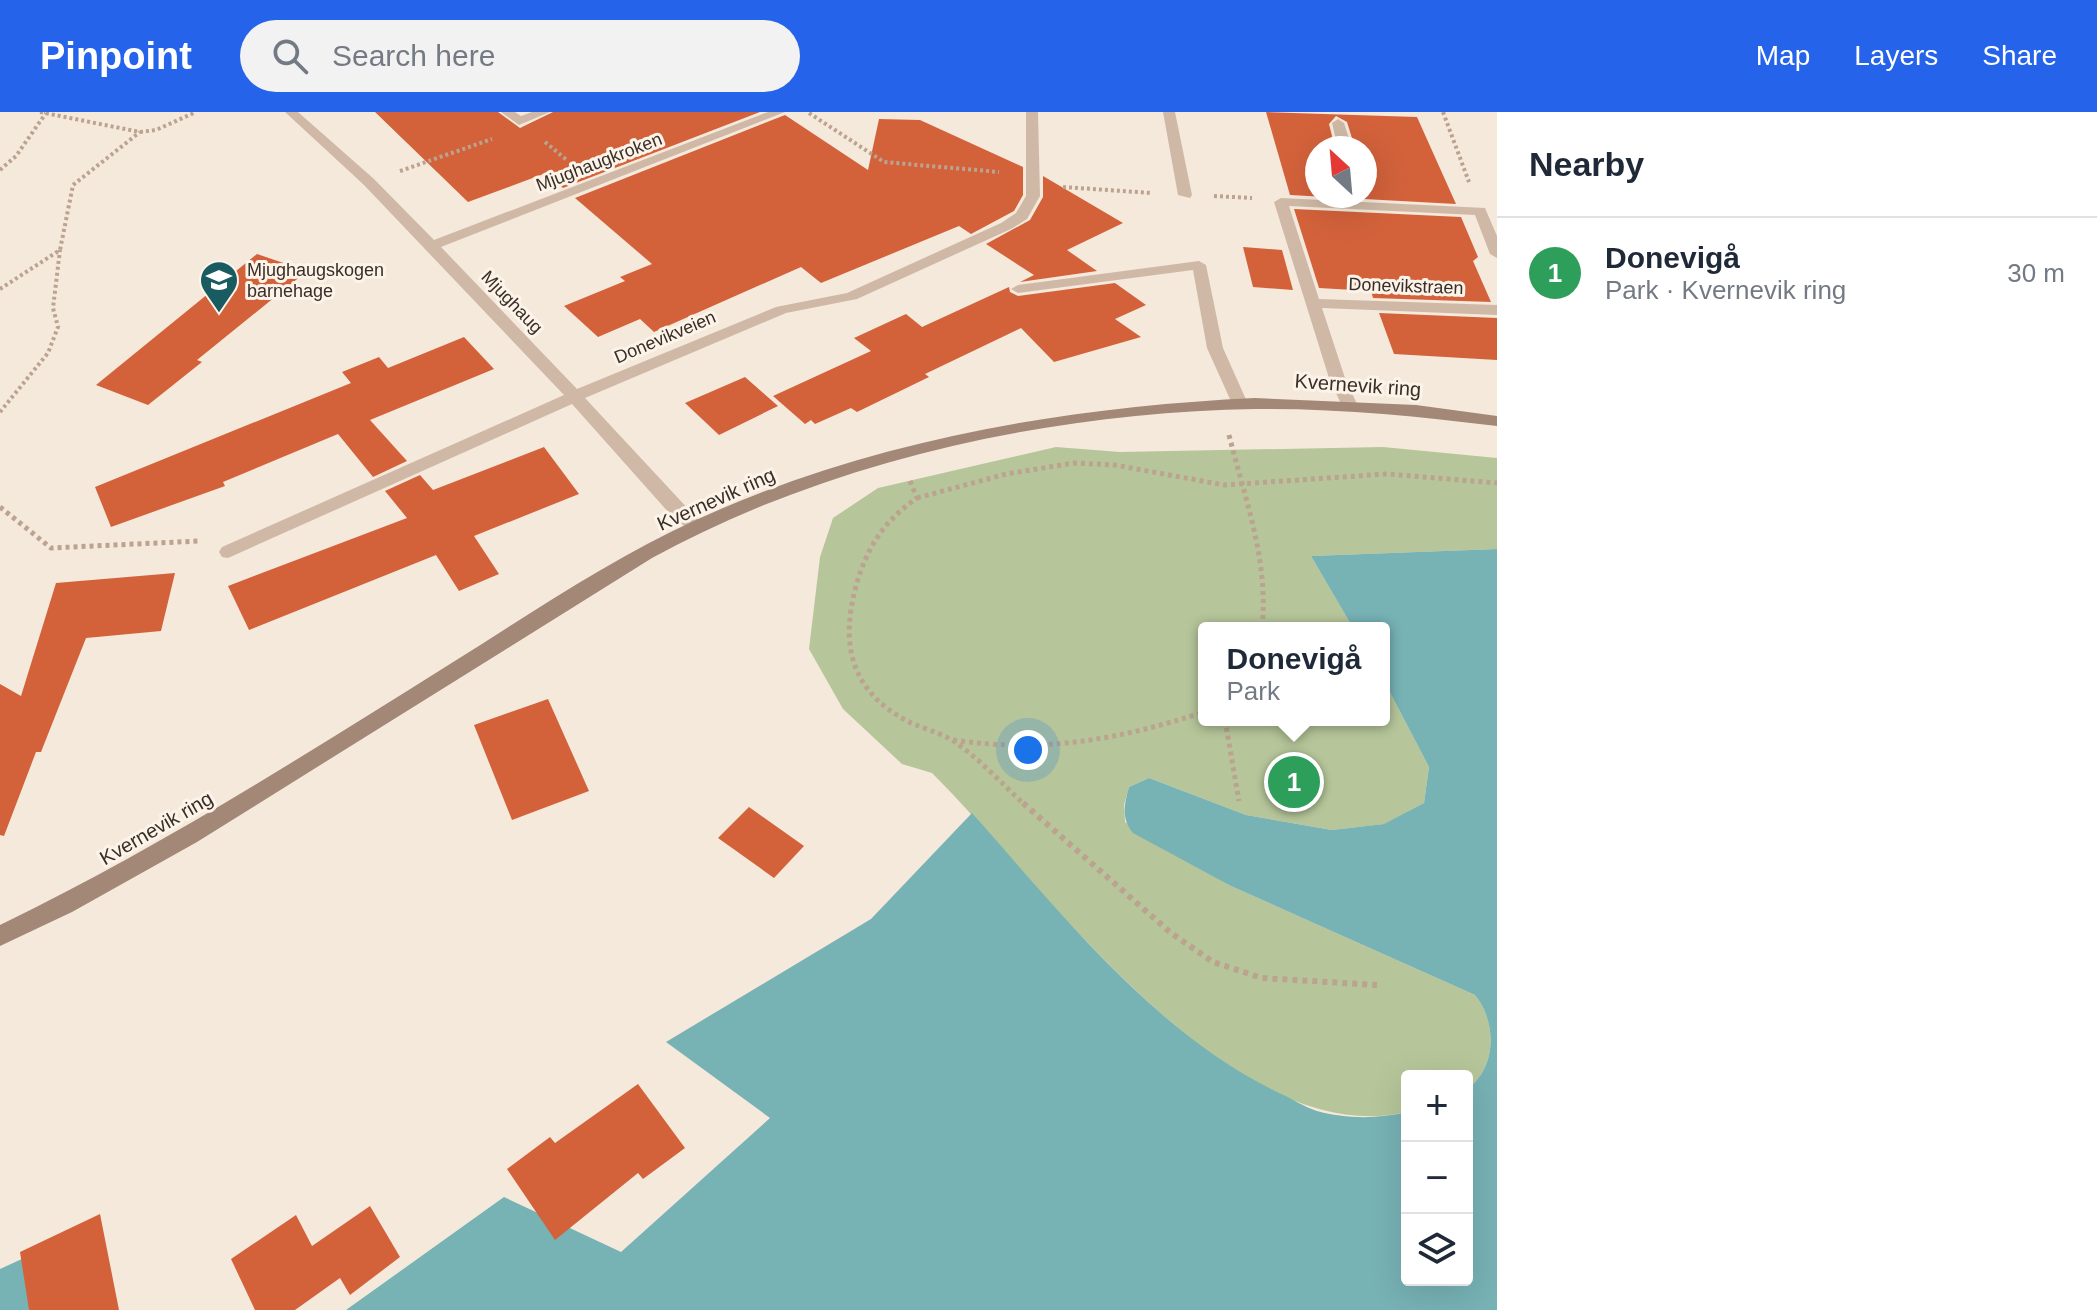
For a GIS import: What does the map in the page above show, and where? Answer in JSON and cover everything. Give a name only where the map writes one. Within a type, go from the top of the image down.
[{"type":"main road","name":"Kvernevik ring","points":[[0,936],[144,862],[316,759],[579,594],[696,527],[802,485],[954,440],[1106,413],[1240,404],[1349,404],[1497,421]]},
{"type":"street","name":"Mjughaug","points":[[291,112],[369,182],[432,246],[574,396],[676,510],[696,527]]},
{"type":"street","points":[[507,112],[519,121],[544,112]]},
{"type":"street","name":"Mjughaugkroken","points":[[432,246],[779,112]]},
{"type":"street","name":"Donevikveien","points":[[228,552],[574,396],[784,308],[852,296],[1006,226],[1030,207],[1035,175],[1032,112]]},
{"type":"street","points":[[1169,112],[1185,195]]},
{"type":"street","points":[[1338,123],[1342,136]]},
{"type":"street","points":[[1305,201],[1281,202],[1337,378],[1349,404]]},
{"type":"street","points":[[1377,201],[1480,211],[1497,254]]},
{"type":"street","points":[[1018,289],[1199,265],[1215,348],[1240,404]]},
{"type":"street","name":"Donevikstraen","points":[[1314,303],[1497,310]]},
{"type":"path","points":[[0,170],[16,156],[44,112],[140,132],[156,130],[196,112]]},
{"type":"path","points":[[808,112],[884,162],[1035,175]]},
{"type":"path","points":[[1443,112],[1480,211]]},
{"type":"path","points":[[369,182],[495,138],[519,121],[596,183]]},
{"type":"path","points":[[0,412],[48,353],[58,327],[53,308],[73,185],[140,132]]},
{"type":"path","points":[[0,289],[60,250]]},
{"type":"path","points":[[1227,422],[1240,486],[1256,541],[1266,609],[1263,622]]},
{"type":"path","points":[[1198,714],[1169,724],[1103,738],[1019,747],[951,740],[911,724],[877,701],[860,681],[850,646],[848,622],[855,588],[871,550],[891,517],[917,498],[1013,473],[1062,464],[1098,463],[1240,486],[1394,472],[1497,483]]},
{"type":"path","points":[[908,476],[917,498]]},
{"type":"path","points":[[0,507],[51,548],[260,538]]},
{"type":"path","points":[[1226,726],[1239,801]]},
{"type":"path","points":[[951,740],[1171,933],[1213,962],[1262,978],[1377,985]]},
{"type":"green space","points":[[1056,447],[1120,452],[1383,447],[1497,458],[1497,549],[1311,556],[1350,622],[1198,622],[1198,726],[1390,726],[1390,692],[1429,767],[1424,803],[1385,824],[1332,830],[1246,815],[1149,778],[1129,787],[1124,805],[1125,822],[1231,886],[1475,995],[1490,1031],[1489,1057],[1477,1080],[1473,1084],[1473,1070],[1401,1070],[1401,1112],[1341,1114],[1274,1092],[1208,1051],[1145,999],[1084,939],[932,773],[902,764],[843,709],[809,649],[820,557],[833,518],[878,488]]},
{"type":"water","points":[[1497,549],[1497,1310],[346,1310],[504,1197],[621,1252],[770,1118],[666,1042],[871,919],[972,813],[1076,930],[1151,1005],[1192,1039],[1234,1068],[1317,1111],[1362,1117],[1401,1113],[1401,1286],[1473,1286],[1473,1084],[1484,1069],[1490,1044],[1487,1018],[1475,995],[1231,886],[1133,833],[1127,822],[1125,811],[1129,787],[1149,778],[1246,815],[1332,830],[1384,824],[1424,803],[1429,767],[1390,692],[1390,622],[1350,622],[1311,556]]},
{"type":"water","points":[[24,1258],[97,1310],[0,1310],[0,1269]]},
{"type":"building","points":[[375,112],[498,112],[520,128],[553,112],[760,112],[563,188],[546,173],[468,202]]},
{"type":"building","points":[[1266,112],[1417,117],[1456,204],[1377,200],[1377,136],[1351,136],[1347,122],[1336,116],[1329,124],[1332,136],[1305,136],[1305,196],[1290,195]]},
{"type":"building","points":[[785,115],[868,170],[879,119],[920,120],[1023,167],[1023,195],[1014,211],[971,234],[959,226],[821,283],[801,267],[654,332],[640,319],[598,337],[564,306],[625,281],[620,277],[652,264],[575,198]]},
{"type":"building","points":[[1043,176],[1123,223],[1067,250],[1097,271],[1020,282],[1034,275],[986,244],[1030,220],[1043,197]]},
{"type":"building","points":[[1294,209],[1461,217],[1478,257],[1473,261],[1491,302],[1373,298],[1371,291],[1319,288]]},
{"type":"building","points":[[1243,247],[1282,250],[1293,290],[1253,287]]},
{"type":"building","points":[[257,254],[307,271],[197,360],[202,362],[148,405],[96,385]]},
{"type":"building","points":[[1115,283],[1146,305],[1115,319],[1141,337],[1054,362],[1021,328],[925,374],[929,377],[857,412],[851,408],[815,424],[811,420],[805,424],[773,396],[871,351],[854,338],[906,314],[922,327],[1009,287],[1010,292],[1018,296]]},
{"type":"building","points":[[1379,313],[1497,318],[1497,360],[1394,354]]},
{"type":"building","points":[[464,337],[494,369],[370,420],[407,461],[373,477],[338,434],[223,482],[225,486],[111,527],[95,487],[351,383],[342,372],[379,357],[388,368]]},
{"type":"building","points":[[745,377],[778,406],[719,435],[685,403]]},
{"type":"building","points":[[544,447],[579,494],[474,536],[499,574],[459,591],[436,555],[249,630],[228,586],[407,518],[385,491],[420,475],[433,490]]},
{"type":"building","points":[[175,573],[161,631],[86,638],[41,752],[36,752],[4,836],[0,835],[0,684],[21,696],[56,583]]},
{"type":"building","points":[[548,699],[589,791],[512,820],[474,725]]},
{"type":"building","points":[[749,807],[804,846],[774,878],[718,838]]},
{"type":"building","points":[[638,1084],[685,1148],[643,1179],[638,1173],[555,1240],[507,1169],[550,1137],[555,1143]]},
{"type":"building","points":[[370,1206],[400,1257],[350,1295],[340,1278],[295,1310],[255,1310],[231,1259],[296,1215],[312,1246]]},
{"type":"building","points":[[100,1214],[119,1310],[29,1310],[20,1252]]},
{"type":"place","name":"Mjughaugskogen barnehage","points":[[219,314]]},
{"type":"place","name":"Donevigå","points":[[1294,782]]}]
